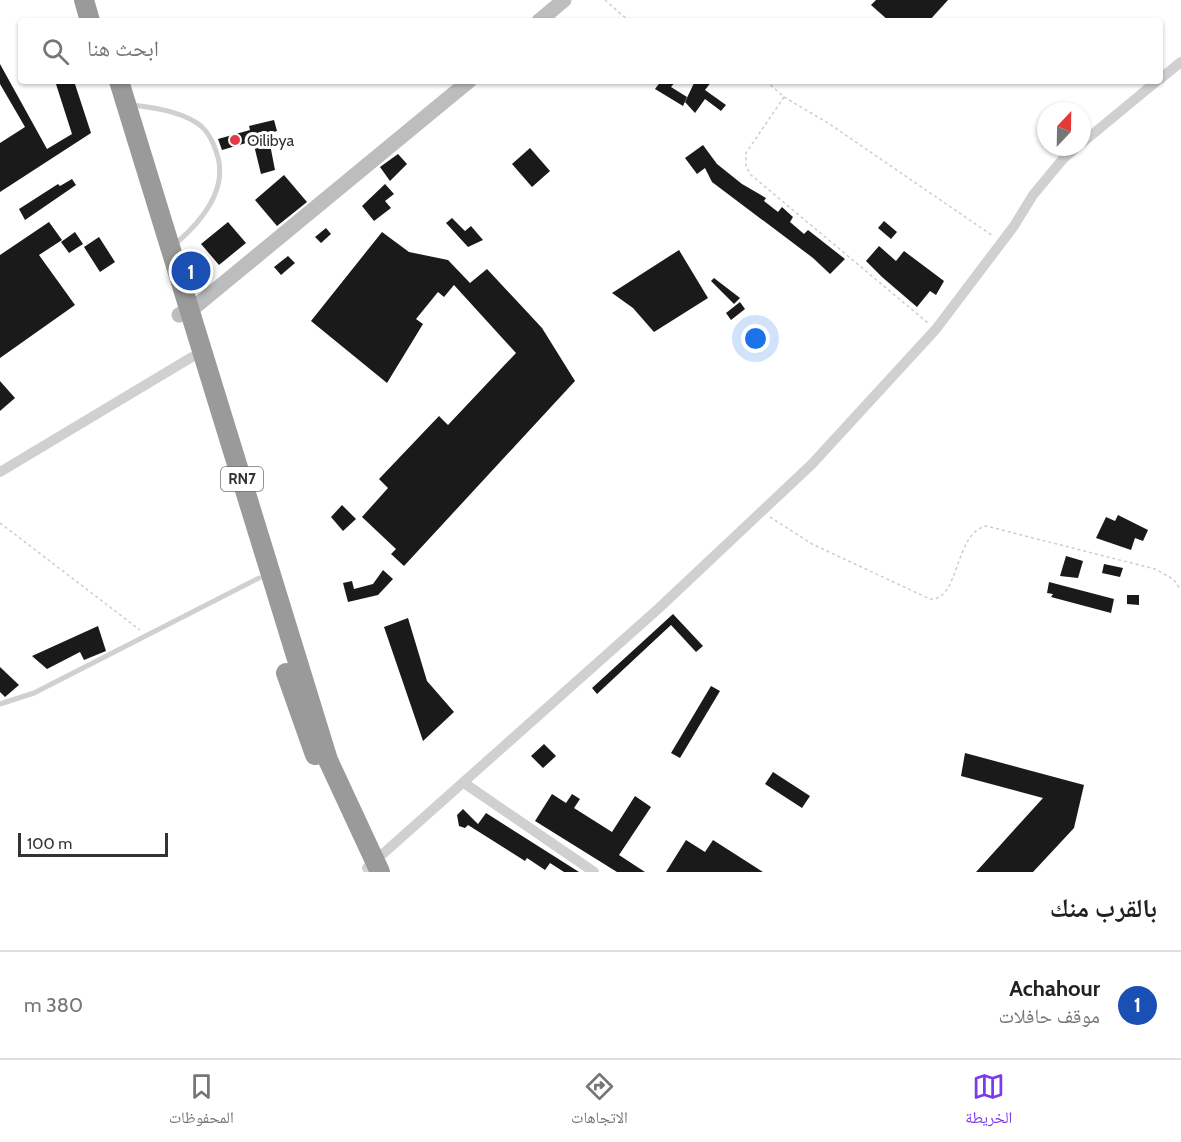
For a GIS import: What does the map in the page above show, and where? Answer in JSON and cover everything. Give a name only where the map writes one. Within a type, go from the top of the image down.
[{"type":"highway","points":[[84,0],[89,18]]},
{"type":"highway","points":[[95,0],[100,18]]},
{"type":"highway","name":"RN7","points":[[110,84],[328,760],[372,869]]},
{"type":"highway","name":"RN7","points":[[120,84],[170,248],[192,357],[301,722],[372,869]]},
{"type":"street","points":[[543,18],[564,0]]},
{"type":"street","points":[[1163,77],[1181,62]]},
{"type":"street","points":[[184,312],[465,84]]},
{"type":"street","points":[[1091,136],[1154,84]]},
{"type":"street","points":[[372,869],[812,464],[936,329],[1002,242],[1047,177],[1068,156]]},
{"type":"street","points":[[0,472],[192,357]]},
{"type":"street","points":[[464,783],[594,872]]},
{"type":"lane","points":[[126,105],[154,109],[193,121],[207,132],[218,154],[221,177],[217,192],[196,222],[170,248]]},
{"type":"lane","points":[[0,704],[34,693],[85,664],[148,636],[259,578]]},
{"type":"path","points":[[605,0],[626,18]]},
{"type":"path","points":[[769,84],[784,97],[828,123],[1002,242]]},
{"type":"path","points":[[784,97],[746,153],[746,166],[751,175],[936,329]]},
{"type":"path","points":[[762,512],[812,544],[930,599],[938,598],[946,590],[972,532],[986,526],[1155,569],[1173,579],[1181,590]]},
{"type":"path","points":[[0,523],[148,636]]},
{"type":"building","points":[[876,0],[948,0],[932,18],[886,18],[871,5]]},
{"type":"building","points":[[0,64],[47,149],[72,134],[56,84],[75,84],[91,133],[0,192],[0,143],[25,127],[0,84]]},
{"type":"building","points":[[659,84],[674,84],[671,87],[687,97],[683,106],[655,89]]},
{"type":"building","points":[[694,84],[710,84],[705,90],[726,105],[721,111],[705,99],[695,113],[685,102]]},
{"type":"building","points":[[274,120],[277,131],[268,134],[275,170],[261,174],[253,141],[222,150],[218,139],[250,130],[249,126]]},
{"type":"building","points":[[703,145],[717,164],[742,184],[766,198],[764,201],[778,212],[782,207],[793,217],[790,222],[804,234],[808,230],[845,259],[830,274],[813,258],[712,182],[705,168],[697,174],[685,158]]},
{"type":"building","points":[[530,148],[550,171],[532,187],[512,164]]},
{"type":"building","points":[[398,154],[407,164],[390,181],[380,167]]},
{"type":"building","points":[[284,175],[307,202],[277,226],[255,200]]},
{"type":"building","points":[[72,179],[76,185],[25,220],[19,209],[58,184],[60,186]]},
{"type":"building","points":[[385,184],[394,194],[385,201],[391,208],[374,221],[362,206]]},
{"type":"building","points":[[452,218],[465,231],[471,226],[483,240],[468,247],[446,223]]},
{"type":"building","points":[[884,221],[897,232],[891,239],[878,228]]},
{"type":"building","points":[[49,222],[62,240],[39,255],[75,305],[0,358],[0,255]]},
{"type":"building","points":[[228,222],[246,243],[219,265],[201,244]]},
{"type":"building","points":[[326,228],[331,234],[321,243],[315,237]]},
{"type":"building","points":[[75,232],[83,244],[69,253],[61,242]]},
{"type":"building","points":[[382,232],[409,252],[448,260],[470,283],[487,269],[542,328],[575,381],[404,566],[391,554],[396,549],[362,517],[388,488],[379,479],[439,416],[448,425],[516,353],[454,285],[444,297],[438,292],[416,319],[423,324],[387,383],[311,321]]},
{"type":"building","points":[[99,237],[115,262],[100,272],[84,247]]},
{"type":"building","points":[[879,246],[896,261],[904,251],[944,281],[936,295],[930,291],[917,307],[882,277],[866,261]]},
{"type":"building","points":[[679,250],[708,298],[654,332],[633,308],[612,293]]},
{"type":"building","points":[[288,256],[295,263],[281,275],[274,267]]},
{"type":"building","points":[[714,278],[740,298],[734,304],[711,281]]},
{"type":"building","points":[[740,302],[745,309],[731,320],[726,313]]},
{"type":"building","points":[[0,381],[15,398],[0,411]]},
{"type":"building","points":[[342,505],[356,519],[343,531],[331,517]]},
{"type":"building","points":[[1118,515],[1148,530],[1143,541],[1135,538],[1131,550],[1096,538],[1106,517],[1115,521]]},
{"type":"building","points":[[1066,556],[1083,561],[1078,578],[1060,576]]},
{"type":"building","points":[[1104,564],[1123,568],[1120,577],[1102,573]]},
{"type":"building","points":[[383,570],[393,579],[378,595],[348,602],[343,583],[352,581],[354,589],[373,584]]},
{"type":"building","points":[[1049,582],[1114,599],[1111,613],[1051,597],[1053,594],[1047,593]]},
{"type":"building","points":[[1127,595],[1139,595],[1139,605],[1127,604]]},
{"type":"building","points":[[673,614],[703,646],[696,652],[671,625],[597,694],[592,688]]},
{"type":"building","points":[[408,618],[427,681],[454,712],[423,741],[384,627]]},
{"type":"building","points":[[98,626],[106,651],[84,660],[80,652],[47,669],[32,656]]},
{"type":"building","points":[[0,667],[19,685],[5,697],[0,692]]},
{"type":"building","points":[[711,686],[720,691],[680,758],[671,753]]},
{"type":"building","points":[[544,744],[556,756],[543,768],[531,756]]},
{"type":"building","points":[[965,753],[1084,785],[1074,828],[1033,872],[976,872],[1043,798],[961,776]]},
{"type":"building","points":[[773,772],[810,796],[802,808],[765,784]]},
{"type":"building","points":[[552,794],[566,803],[572,794],[580,799],[574,808],[612,832],[635,796],[651,807],[619,855],[645,872],[617,872],[535,821]]},
{"type":"building","points":[[463,809],[478,824],[486,813],[579,872],[564,872],[550,863],[545,870],[527,858],[525,861],[468,825],[465,828],[459,826],[457,815]]},
{"type":"building","points":[[686,840],[705,852],[713,840],[763,872],[666,872]]},
{"type":"place","name":"Oilibya","points":[[235,140]]},
{"type":"place","name":"Achahour","points":[[191,271]]}]
